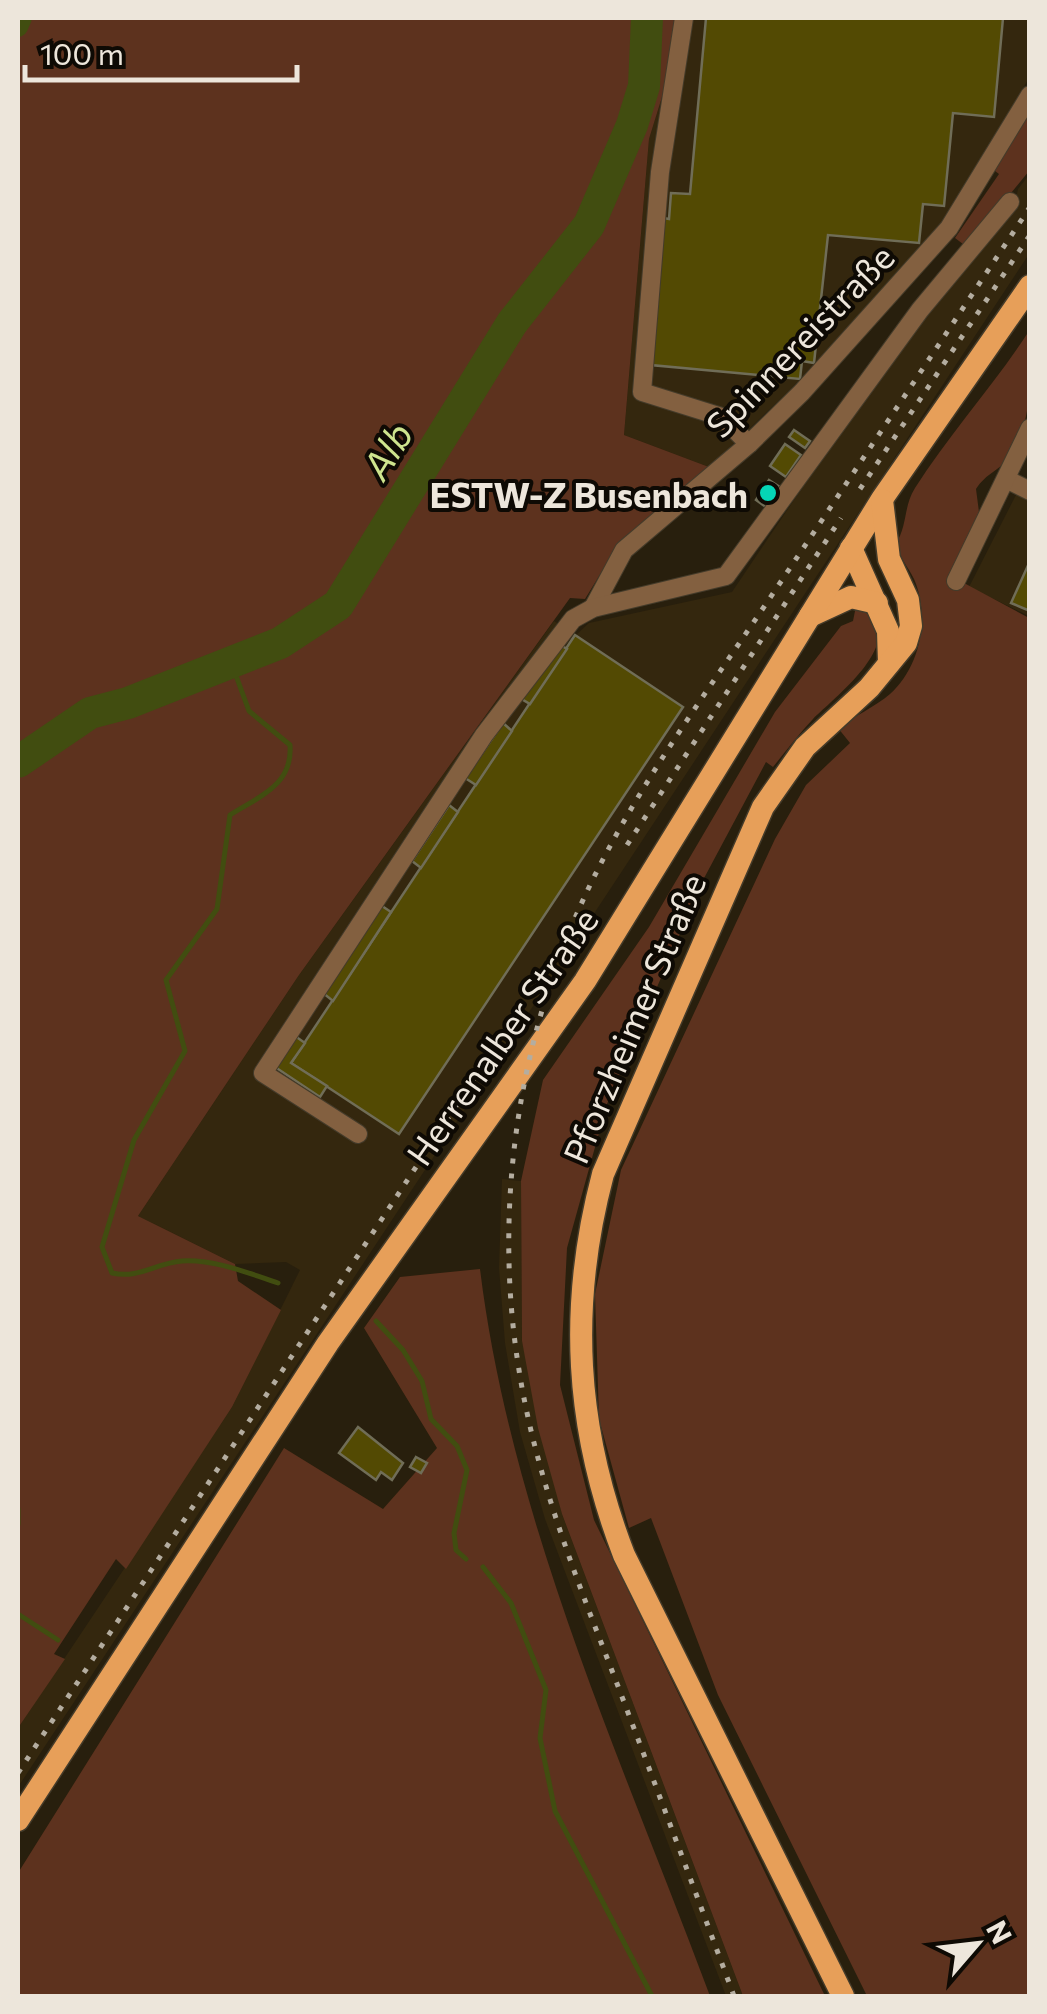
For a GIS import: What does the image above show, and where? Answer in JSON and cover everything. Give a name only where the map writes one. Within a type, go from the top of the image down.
[{"type":"main road","name":"Herrenalber Straße","points":[[18,1820],[328,1343],[586,982],[882,499],[1030,286]]},
{"type":"main road","name":"Pforzheimer Straße","points":[[843,1996],[624,1555],[605,1506],[584,1416],[578,1324],[586,1242],[602,1174],[763,807],[804,748],[906,643],[911,626],[908,600],[889,559],[882,499]]},
{"type":"main road","points":[[851,548],[889,559]]},
{"type":"main road","points":[[851,548],[877,603],[891,646],[889,664]]},
{"type":"main road","points":[[807,618],[851,597],[877,603]]},
{"type":"street","points":[[684,18],[660,172],[642,392],[722,417],[749,444]]},
{"type":"street","name":"Spinnereistraße","points":[[594,608],[624,550],[749,444],[802,392],[949,228],[1030,95]]},
{"type":"street","points":[[358,1134],[262,1072],[484,735],[564,627],[594,608],[726,576],[920,310],[1010,202]]},
{"type":"street","points":[[956,581],[1030,428]]},
{"type":"street","points":[[1002,488],[1030,491]]},
{"type":"shaded area","points":[[18,18],[678,18],[679,42],[649,139],[624,435],[709,467],[615,550],[585,599],[570,598],[299,975],[138,1216],[235,1264],[238,1281],[281,1310],[232,1407],[126,1569],[116,1559],[54,1654],[65,1659],[18,1728]]},
{"type":"shaded area","points":[[678,18],[1029,18],[1029,78],[942,224],[790,390],[709,467],[624,435],[649,139],[679,42]]},
{"type":"shaded area","points":[[1029,107],[1029,171],[967,247],[955,238],[999,174],[991,168]]},
{"type":"shaded area","points":[[1029,175],[1029,254],[18,1787],[18,1728],[232,1407],[300,1270],[286,1262],[235,1264],[138,1216],[299,975],[554,621],[576,635],[589,623],[732,592],[893,353],[1014,207],[1018,189]]},
{"type":"shaded area","points":[[1029,331],[1029,395],[1024,426],[1007,460],[976,489],[979,512],[951,576],[1029,618],[1029,1996],[867,1996],[718,1695],[651,1518],[629,1528],[599,1419],[595,1294],[621,1170],[775,839],[806,785],[850,743],[838,728],[890,694],[901,683],[915,655],[922,624],[919,593],[895,545],[911,495]]},
{"type":"shaded area","points":[[1017,493],[1029,499],[1029,616],[969,587]]},
{"type":"shaded area","points":[[856,606],[873,618],[879,632],[876,648],[853,681],[813,719],[773,767],[766,762],[702,882],[607,1104],[567,1248],[560,1385],[594,1520],[825,1996],[743,1996],[562,1514],[538,1428],[522,1341],[521,1181],[543,1080],[649,927],[775,712],[841,626],[853,621]]},
{"type":"shaded area","points":[[502,1179],[521,1181],[522,1341],[562,1514],[743,1996],[726,1996],[545,1519],[520,1432],[505,1343],[499,1268]]},
{"type":"shaded area","points":[[480,1269],[495,1363],[543,1548],[607,1729],[710,1996],[18,1996],[18,1873],[284,1448],[383,1509],[437,1448],[364,1328],[400,1277]]},
{"type":"building","points":[[706,18],[1003,18],[994,117],[953,113],[944,206],[923,204],[919,243],[828,235],[814,363],[802,361],[800,379],[651,365],[664,218],[669,219],[671,193],[690,194]]},
{"type":"building","points":[[794,430],[810,441],[805,448],[789,437]]},
{"type":"building","points":[[785,444],[801,455],[786,477],[770,466]]},
{"type":"building","name":"ESTW-Z Busenbach","points":[[769,480],[780,487],[766,507],[756,500]]},
{"type":"building","points":[[1030,561],[1030,611],[1011,603]]},
{"type":"building","points":[[575,635],[683,707],[399,1134],[291,1063]]},
{"type":"building","points":[[557,643],[567,649],[530,704],[520,698]]},
{"type":"building","points":[[503,723],[512,731],[476,785],[465,778]]},
{"type":"building","points":[[449,805],[458,812],[421,868],[412,861]]},
{"type":"building","points":[[382,906],[391,912],[333,1001],[323,993]]},
{"type":"building","points":[[295,1036],[305,1043],[291,1063],[327,1086],[320,1097],[275,1067]]},
{"type":"building","points":[[358,1427],[403,1463],[392,1480],[381,1472],[376,1480],[339,1453]]},
{"type":"building","points":[[416,1457],[427,1463],[421,1473],[410,1467]]},
{"type":"waterway","points":[[18,27],[22,18]]},
{"type":"waterway","name":"Alb","points":[[18,762],[90,713],[128,703],[280,643],[338,605],[512,323],[589,225],[632,125],[644,86],[647,18]]},
{"type":"waterway","points":[[231,662],[249,711],[290,745],[290,759],[272,788],[230,815],[217,909],[166,980],[185,1051],[134,1140],[102,1247],[112,1273],[131,1274],[173,1262],[194,1261],[278,1283]]},
{"type":"waterway","points":[[376,1321],[403,1350],[422,1381],[431,1419],[457,1446],[467,1470],[454,1533],[456,1550],[466,1559]]},
{"type":"waterway","points":[[18,1509],[18,1524]]},
{"type":"waterway","points":[[483,1567],[511,1603],[546,1690],[540,1738],[555,1811],[652,1996]]},
{"type":"waterway","points":[[18,1614],[58,1640]]},
{"type":"railway","points":[[734,1996],[573,1567],[526,1410],[511,1308],[509,1245],[518,1119],[546,996],[567,936],[634,803],[1030,207]]},
{"type":"railway","points":[[860,489],[1030,235]]},
{"type":"railway","points":[[627,845],[841,518]]},
{"type":"railway","points":[[18,1773],[548,966]]},
{"type":"place","name":"ESTW-Z Busenbach","points":[[768,493]]}]
